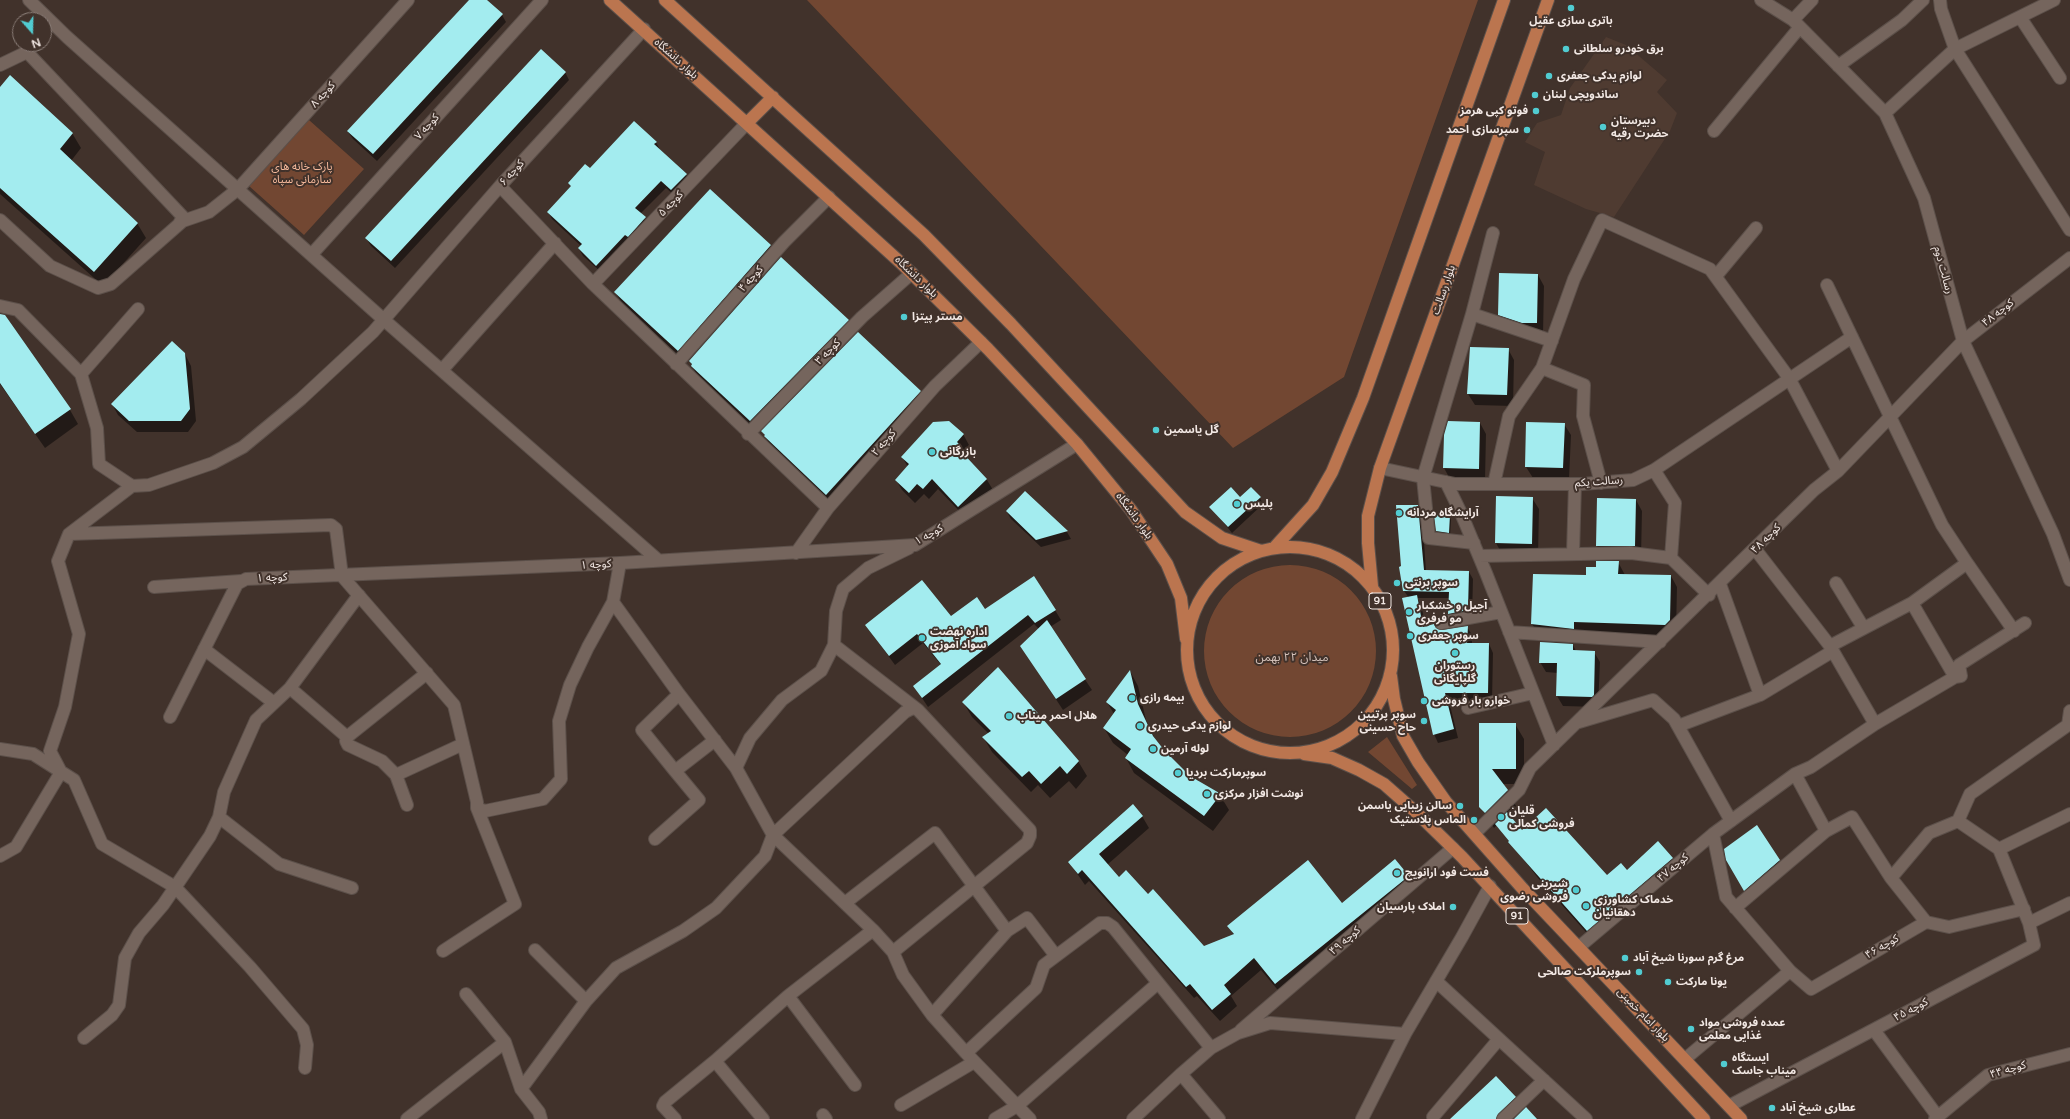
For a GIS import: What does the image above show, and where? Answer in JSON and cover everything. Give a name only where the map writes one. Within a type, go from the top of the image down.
[{"type":"main road","name":"بلوار دانشگاه","points":[[610,0],[644,29],[912,273],[981,342],[1076,444],[1131,510],[1167,564],[1181,598],[1186,640]]},
{"type":"main road","points":[[665,0],[924,235],[1011,324],[1185,512],[1222,538],[1262,550]]},
{"type":"main road","points":[[1274,548],[1313,505],[1332,472],[1363,398],[1504,0]]},
{"type":"main road","name":"بلوار رسالت","points":[[1372,586],[1368,543],[1368,516],[1380,468],[1548,0]]},
{"type":"main road","points":[[747,123],[773,97]]},
{"type":"main road","name":"91","points":[[1301,754],[1332,744],[1360,728],[1378,705],[1391,675],[1394,646],[1387,614],[1372,586],[1351,565],[1322,550],[1293,545],[1262,550],[1231,563],[1210,584],[1193,609],[1186,640],[1188,671],[1198,699],[1217,724],[1242,743],[1271,752],[1332,758],[1384,784],[1453,848],[1490,886],[1704,1119]]},
{"type":"main road","name":"بلوار امام خمینی","points":[[1391,675],[1394,700],[1403,736],[1418,762],[1446,802],[1523,889],[1741,1119]]},
{"type":"street","points":[[29,0],[67,37],[312,254],[383,319],[658,560]]},
{"type":"street","name":"کوچه ۸","points":[[180,222],[209,212],[238,189],[408,0]]},
{"type":"street","name":"کوچه ۷","points":[[312,254],[542,0]]},
{"type":"street","name":"رسالت دوم","points":[[1761,0],[1797,23],[1885,113],[1924,198],[1963,341],[2053,534],[2069,574]]},
{"type":"street","points":[[1714,131],[1797,23],[1812,0]]},
{"type":"street","points":[[1838,66],[1902,20],[1923,0]]},
{"type":"street","points":[[1940,0],[1941,9],[1955,49],[2070,230]]},
{"type":"street","points":[[1885,113],[1955,49],[2054,0]]},
{"type":"street","points":[[2020,17],[2060,78]]},
{"type":"street","name":"کوچه ۶","points":[[132,486],[149,485],[213,463],[243,447],[301,400],[373,332],[500,186],[644,29]]},
{"type":"street","points":[[0,65],[27,52],[184,219],[111,284],[98,288],[50,266],[0,220]]},
{"type":"street","name":"کوچه ۵","points":[[593,284],[747,123]]},
{"type":"street","points":[[500,186],[593,284],[748,434],[828,508]]},
{"type":"street","name":"کوچه ۴","points":[[676,364],[784,242],[829,197]]},
{"type":"street","points":[[1494,484],[1509,416],[1542,368],[1574,279],[1602,220],[1710,269],[1790,378],[1838,471]]},
{"type":"street","points":[[1716,276],[1756,228]]},
{"type":"street","points":[[1474,543],[1429,538],[1423,478],[1472,314],[1493,233]]},
{"type":"street","points":[[442,370],[554,243]]},
{"type":"street","name":"کوچه ۴۸","points":[[1475,833],[1518,790],[1530,768],[1720,584],[1814,490],[1838,471],[1963,341],[2070,258]]},
{"type":"street","name":"کوچه ۳","points":[[748,434],[862,317],[912,273]]},
{"type":"street","points":[[1827,285],[1942,525],[2014,630]]},
{"type":"street","points":[[0,306],[18,310],[81,374],[97,428],[99,464],[132,486],[69,534],[58,561],[79,634],[65,707],[50,751],[61,772]]},
{"type":"street","points":[[81,374],[138,309]]},
{"type":"street","points":[[1472,314],[1552,341]]},
{"type":"street","name":"رسالت یکم","points":[[1380,468],[1446,482],[1494,484],[1575,484],[1633,480],[1654,470],[1852,337]]},
{"type":"street","name":"کوچه ۲","points":[[796,553],[828,508],[935,386],[981,342]]},
{"type":"street","points":[[1542,368],[1584,385],[1583,416],[1601,483]]},
{"type":"street","name":"کوچه ۱","points":[[170,717],[237,584],[246,579],[620,563],[915,545],[1076,444]]},
{"type":"street","points":[[1654,470],[1675,503],[1671,558]]},
{"type":"street","points":[[1446,482],[1474,543],[1554,745]]},
{"type":"street","points":[[1573,554],[1575,484]]},
{"type":"street","points":[[69,534],[327,524],[336,529],[342,576],[454,705],[477,802],[477,808],[515,904],[443,951]]},
{"type":"street","points":[[736,768],[750,738],[782,700],[821,671],[834,644],[836,611],[843,589],[868,568],[915,545]]},
{"type":"street","points":[[1755,549],[1832,648],[1875,724]]},
{"type":"street","points":[[1479,556],[1631,553],[1671,558],[1709,594]]},
{"type":"street","points":[[477,808],[485,811],[543,799],[561,779],[559,721],[570,685],[588,647],[613,602],[620,563]]},
{"type":"street","points":[[1678,726],[1760,695],[1863,627],[1912,603],[1967,563]]},
{"type":"street","points":[[154,587],[241,581]]},
{"type":"street","points":[[1836,583],[1863,627]]},
{"type":"street","points":[[1720,584],[1760,695]]},
{"type":"street","points":[[84,1038],[112,1015],[119,1005],[125,958],[139,933],[163,905],[210,836],[219,817],[224,792],[256,720],[290,688],[359,595]]},
{"type":"street","points":[[613,602],[679,694],[736,768],[773,835],[873,930],[893,952],[903,975],[932,1015],[974,1062],[1030,1119]]},
{"type":"street","points":[[1912,603],[1955,677],[1961,676],[1959,665],[2025,624]]},
{"type":"street","points":[[1441,623],[1501,612]]},
{"type":"street","points":[[1509,632],[1660,642]]},
{"type":"street","points":[[834,644],[918,710],[1030,830],[1030,836],[1027,843],[893,952]]},
{"type":"street","points":[[204,649],[274,704]]},
{"type":"street","points":[[407,806],[396,775],[382,761],[348,745],[346,741],[347,737],[427,673]]},
{"type":"street","name":"کوچه ۴۷","points":[[1579,947],[1713,834],[1795,774],[1811,767],[1875,724],[1955,677]]},
{"type":"street","points":[[290,688],[347,737]]},
{"type":"street","points":[[1468,708],[1533,693]]},
{"type":"street","points":[[655,839],[699,800],[642,730],[679,694]]},
{"type":"street","points":[[1577,723],[1653,700],[1674,719],[1731,821]]},
{"type":"street","points":[[521,1089],[586,1001],[616,968],[684,931],[716,908],[765,856],[773,835],[905,712],[913,708],[918,710]]},
{"type":"street","points":[[1891,878],[1929,833],[1958,821],[1970,794],[2068,724],[2070,711]]},
{"type":"street","points":[[675,771],[715,740]]},
{"type":"street","points":[[396,775],[463,744]]},
{"type":"street","points":[[0,749],[33,754],[74,780],[102,844],[175,887],[250,967],[303,1029],[307,1045],[305,1068]]},
{"type":"street","points":[[0,856],[16,847],[61,772]]},
{"type":"street","points":[[1795,774],[1826,831]]},
{"type":"street","points":[[1999,849],[2070,814]]},
{"type":"street","points":[[219,817],[279,864],[352,888]]},
{"type":"street","points":[[1735,908],[1826,831],[1852,817],[1891,878],[1926,922],[1949,927],[2024,909]]},
{"type":"street","points":[[1958,821],[1999,849],[2029,923],[2070,903]]},
{"type":"street","points":[[845,903],[935,833],[973,887],[1008,931]]},
{"type":"street","points":[[1685,1059],[1790,972],[1726,897],[1713,834]]},
{"type":"street","name":"کوچه ۴۹","points":[[1238,1033],[1453,848]]},
{"type":"street","points":[[1362,1119],[1405,1034],[1490,886]]},
{"type":"street","points":[[932,1015],[1008,931],[1027,918],[1056,956]]},
{"type":"street","name":"کوچه ۴۶","points":[[1790,972],[1811,989],[1926,922]]},
{"type":"street","points":[[966,1053],[1036,988],[1044,965],[1100,923],[1107,923],[1211,1048]]},
{"type":"street","name":"کوچه ۴۵","points":[[1729,1106],[2034,945],[2029,923]]},
{"type":"street","points":[[675,1119],[663,1106],[665,1102],[715,1061],[788,996],[873,930]]},
{"type":"street","points":[[535,950],[586,1001]]},
{"type":"street","points":[[1436,982],[1544,1080],[1583,1118]]},
{"type":"street","points":[[995,1119],[1017,1106],[1158,983]]},
{"type":"street","points":[[466,994],[505,1042],[521,1089],[539,1112],[541,1119]]},
{"type":"street","points":[[788,996],[855,1085]]},
{"type":"street","points":[[1133,1119],[1211,1048],[1238,1033],[1270,1023],[1405,1034]]},
{"type":"street","points":[[1874,1030],[1937,1118]]},
{"type":"street","points":[[1433,1117],[1499,1039]]},
{"type":"street","points":[[407,1119],[505,1042]]},
{"type":"street","name":"کوچه ۴۴","points":[[1937,1118],[1988,1075],[2070,1054]]},
{"type":"street","points":[[715,1061],[763,1119]]},
{"type":"street","points":[[901,1105],[974,1062]]},
{"type":"street","points":[[1181,1074],[1219,1119]]},
{"type":"street","points":[[1504,1119],[1544,1080]]},
{"type":"shaded area","name":"دبیرستان حضرت رقیه","points":[[1606,37],[1626,45],[1667,80],[1657,92],[1677,113],[1670,131],[1614,217],[1586,209],[1534,185],[1545,152],[1525,142],[1537,123],[1561,115],[1570,88]]},
{"type":"green space","points":[[807,0],[1478,0],[1344,377],[1233,448]]},
{"type":"green space","name":"پارک خانه های سازمانی سپاه","points":[[300,112],[364,169],[304,235],[240,178]]},
{"type":"green space","points":[[1290,565],[1307,567],[1323,572],[1338,580],[1356,597],[1361,603],[1372,626],[1376,651],[1374,668],[1369,684],[1361,699],[1344,717],[1338,722],[1315,733],[1290,737],[1273,735],[1257,730],[1242,722],[1224,705],[1219,699],[1208,676],[1204,651],[1206,634],[1211,618],[1219,603],[1236,585],[1242,580],[1265,569]]},
{"type":"green space","points":[[1387,737],[1417,785],[1412,789],[1368,752]]},
{"type":"building","points":[[469,0],[487,0],[503,14],[373,154],[347,131]]},
{"type":"building","points":[[541,49],[566,72],[391,261],[365,238]]},
{"type":"building","points":[[10,75],[73,133],[60,149],[138,223],[94,272],[0,188],[0,87]]},
{"type":"building","points":[[634,121],[657,142],[654,144],[687,174],[671,190],[661,181],[635,208],[646,217],[628,237],[625,235],[596,266],[578,248],[582,244],[547,212],[571,186],[568,183],[585,164],[590,168]]},
{"type":"building","points":[[710,189],[771,245],[678,351],[614,292]]},
{"type":"building","points":[[781,257],[849,320],[750,421],[691,366],[692,364],[689,361]]},
{"type":"building","points":[[1499,273],[1538,274],[1537,323],[1522,323],[1498,315]]},
{"type":"building","points":[[0,314],[5,315],[71,409],[35,434],[0,383]]},
{"type":"building","points":[[858,332],[921,391],[826,495],[764,436],[765,435],[761,431]]},
{"type":"building","points":[[172,341],[185,353],[190,409],[181,421],[129,421],[111,404]]},
{"type":"building","points":[[1470,347],[1509,348],[1507,395],[1467,394]]},
{"type":"building","name":"بازرگانی","points":[[949,421],[964,434],[957,442],[962,447],[959,449],[987,479],[958,507],[932,479],[923,489],[917,484],[909,493],[895,480],[909,464],[901,457],[933,422]]},
{"type":"building","points":[[1448,421],[1480,422],[1479,469],[1443,468],[1444,435]]},
{"type":"building","points":[[1526,422],[1565,423],[1563,468],[1525,467]]},
{"type":"building","points":[[1231,487],[1240,497],[1251,487],[1261,497],[1228,527],[1209,507]]},
{"type":"building","points":[[1025,491],[1068,531],[1036,540],[1006,511]]},
{"type":"building","points":[[1496,496],[1533,497],[1532,544],[1495,543]]},
{"type":"building","points":[[1597,498],[1636,499],[1635,546],[1596,546]]},
{"type":"building","points":[[1396,505],[1418,505],[1424,570],[1469,571],[1468,610],[1448,614],[1449,592],[1403,591],[1399,567],[1401,566]]},
{"type":"building","points":[[1434,515],[1450,515],[1449,533],[1436,531]]},
{"type":"building","points":[[1596,561],[1619,561],[1618,574],[1671,575],[1670,620],[1665,625],[1574,622],[1574,629],[1531,624],[1533,574],[1586,575],[1586,567],[1596,567]]},
{"type":"building","points":[[1034,576],[1056,610],[1035,623],[1028,615],[922,698],[913,686],[941,664],[917,634],[889,656],[865,625],[922,580],[951,616],[977,597],[985,609]]},
{"type":"building","points":[[1417,595],[1423,627],[1434,624],[1436,628],[1442,630],[1468,626],[1467,643],[1489,643],[1488,693],[1445,693],[1454,729],[1433,735],[1402,598]]},
{"type":"building","points":[[1047,620],[1086,679],[1056,699],[1020,646]]},
{"type":"building","points":[[1540,642],[1573,644],[1573,650],[1595,651],[1594,695],[1592,697],[1556,696],[1557,663],[1539,663]]},
{"type":"building","name":"هلال احمر میناب","points":[[998,667],[1079,761],[1067,774],[1060,766],[1041,784],[1029,771],[1022,777],[982,737],[991,731],[962,702]]},
{"type":"building","points":[[1130,670],[1138,704],[1153,736],[1164,750],[1190,776],[1221,794],[1204,816],[1125,758],[1131,749],[1103,728],[1116,710],[1106,702]]},
{"type":"building","points":[[1479,723],[1516,723],[1516,769],[1492,769],[1508,790],[1485,813],[1479,807]]},
{"type":"building","points":[[1133,804],[1143,816],[1099,854],[1119,877],[1126,870],[1148,894],[1153,889],[1204,946],[1234,934],[1227,926],[1308,860],[1342,903],[1395,859],[1409,876],[1275,984],[1254,958],[1224,985],[1231,994],[1212,1010],[1190,984],[1186,987],[1082,870],[1078,874],[1068,862]]},
{"type":"building","points":[[1546,808],[1607,875],[1621,863],[1627,870],[1658,841],[1673,858],[1587,931],[1508,842],[1509,841],[1495,824],[1507,812],[1522,830]]},
{"type":"building","points":[[1757,825],[1780,860],[1744,891],[1726,860],[1724,849]]},
{"type":"building","points":[[1496,1076],[1516,1097],[1498,1114],[1496,1119],[1450,1119]]},
{"type":"building","points":[[1526,1107],[1537,1119],[1514,1119]]},
{"type":"place","name":"باتری سازی عقیل","points":[[1571,8]]},
{"type":"place","name":"برق خودرو سلطانی","points":[[1566,49]]},
{"type":"place","name":"لوازم یدکی جعفری","points":[[1549,76]]},
{"type":"place","name":"ساندویچی لبنان","points":[[1535,95]]},
{"type":"place","name":"فوتو کپی هرمز","points":[[1536,111]]},
{"type":"place","name":"دبیرستان حضرت رقیه","points":[[1603,127]]},
{"type":"place","name":"سپرسازی احمد","points":[[1527,130]]},
{"type":"place","name":"مستر پیتزا","points":[[904,317]]},
{"type":"place","name":"گل یاسمین","points":[[1156,430]]},
{"type":"place","name":"بازرگانی","points":[[932,452]]},
{"type":"place","name":"پلیس","points":[[1237,504]]},
{"type":"place","name":"آرایشگاه مردانه","points":[[1399,513]]},
{"type":"place","name":"سوپر برنتی","points":[[1397,583]]},
{"type":"place","name":"آجیل و خشکبار مو فرفری","points":[[1409,612]]},
{"type":"place","name":"سوپر جعفری","points":[[1410,636]]},
{"type":"place","name":"اداره نهضت سواد آموزی","points":[[922,638]]},
{"type":"place","name":"رستوران گلپایگانی","points":[[1455,653]]},
{"type":"place","name":"بیمه رازی","points":[[1132,698]]},
{"type":"place","name":"خوارو بار فروشی","points":[[1424,701]]},
{"type":"place","name":"هلال احمر میناب","points":[[1009,716]]},
{"type":"place","name":"سوپر پرتیین حاح حسینی","points":[[1424,721]]},
{"type":"place","name":"لوازم یدکی حیدری","points":[[1140,726]]},
{"type":"place","name":"لوله آرمین","points":[[1153,749]]},
{"type":"place","name":"سوپرمارکت بردیا","points":[[1178,773]]},
{"type":"place","name":"نوشت افزار مرکزی","points":[[1207,794]]},
{"type":"place","name":"سالن زیبایی یاسمن","points":[[1460,806]]},
{"type":"place","name":"قلیان فروشی کمالی","points":[[1501,817]]},
{"type":"place","name":"الماس پلاستیک","points":[[1474,820]]},
{"type":"place","name":"فست فود ارانویچ","points":[[1397,873]]},
{"type":"place","name":"شیرینی فروشی رضوی","points":[[1576,890]]},
{"type":"place","name":"خدماک کشاورزی دهقانیان","points":[[1586,906]]},
{"type":"place","name":"املاک پارسیان","points":[[1453,907]]},
{"type":"place","name":"مرغ گرم سورنا شیخ آباد","points":[[1625,958]]},
{"type":"place","name":"سوپرملرکت صالحی","points":[[1639,972]]},
{"type":"place","name":"یونا مارکت","points":[[1668,982]]},
{"type":"place","name":"عمده فروشی مواد غذایی معلمی","points":[[1691,1029]]},
{"type":"place","name":"ایستگاه میناب جاسک","points":[[1724,1064]]},
{"type":"place","name":"عطاری شیخ آباد","points":[[1772,1108]]},
{"type":"district","name":"میدان ۲۲ بهمن","points":[[1292,658]]}]
